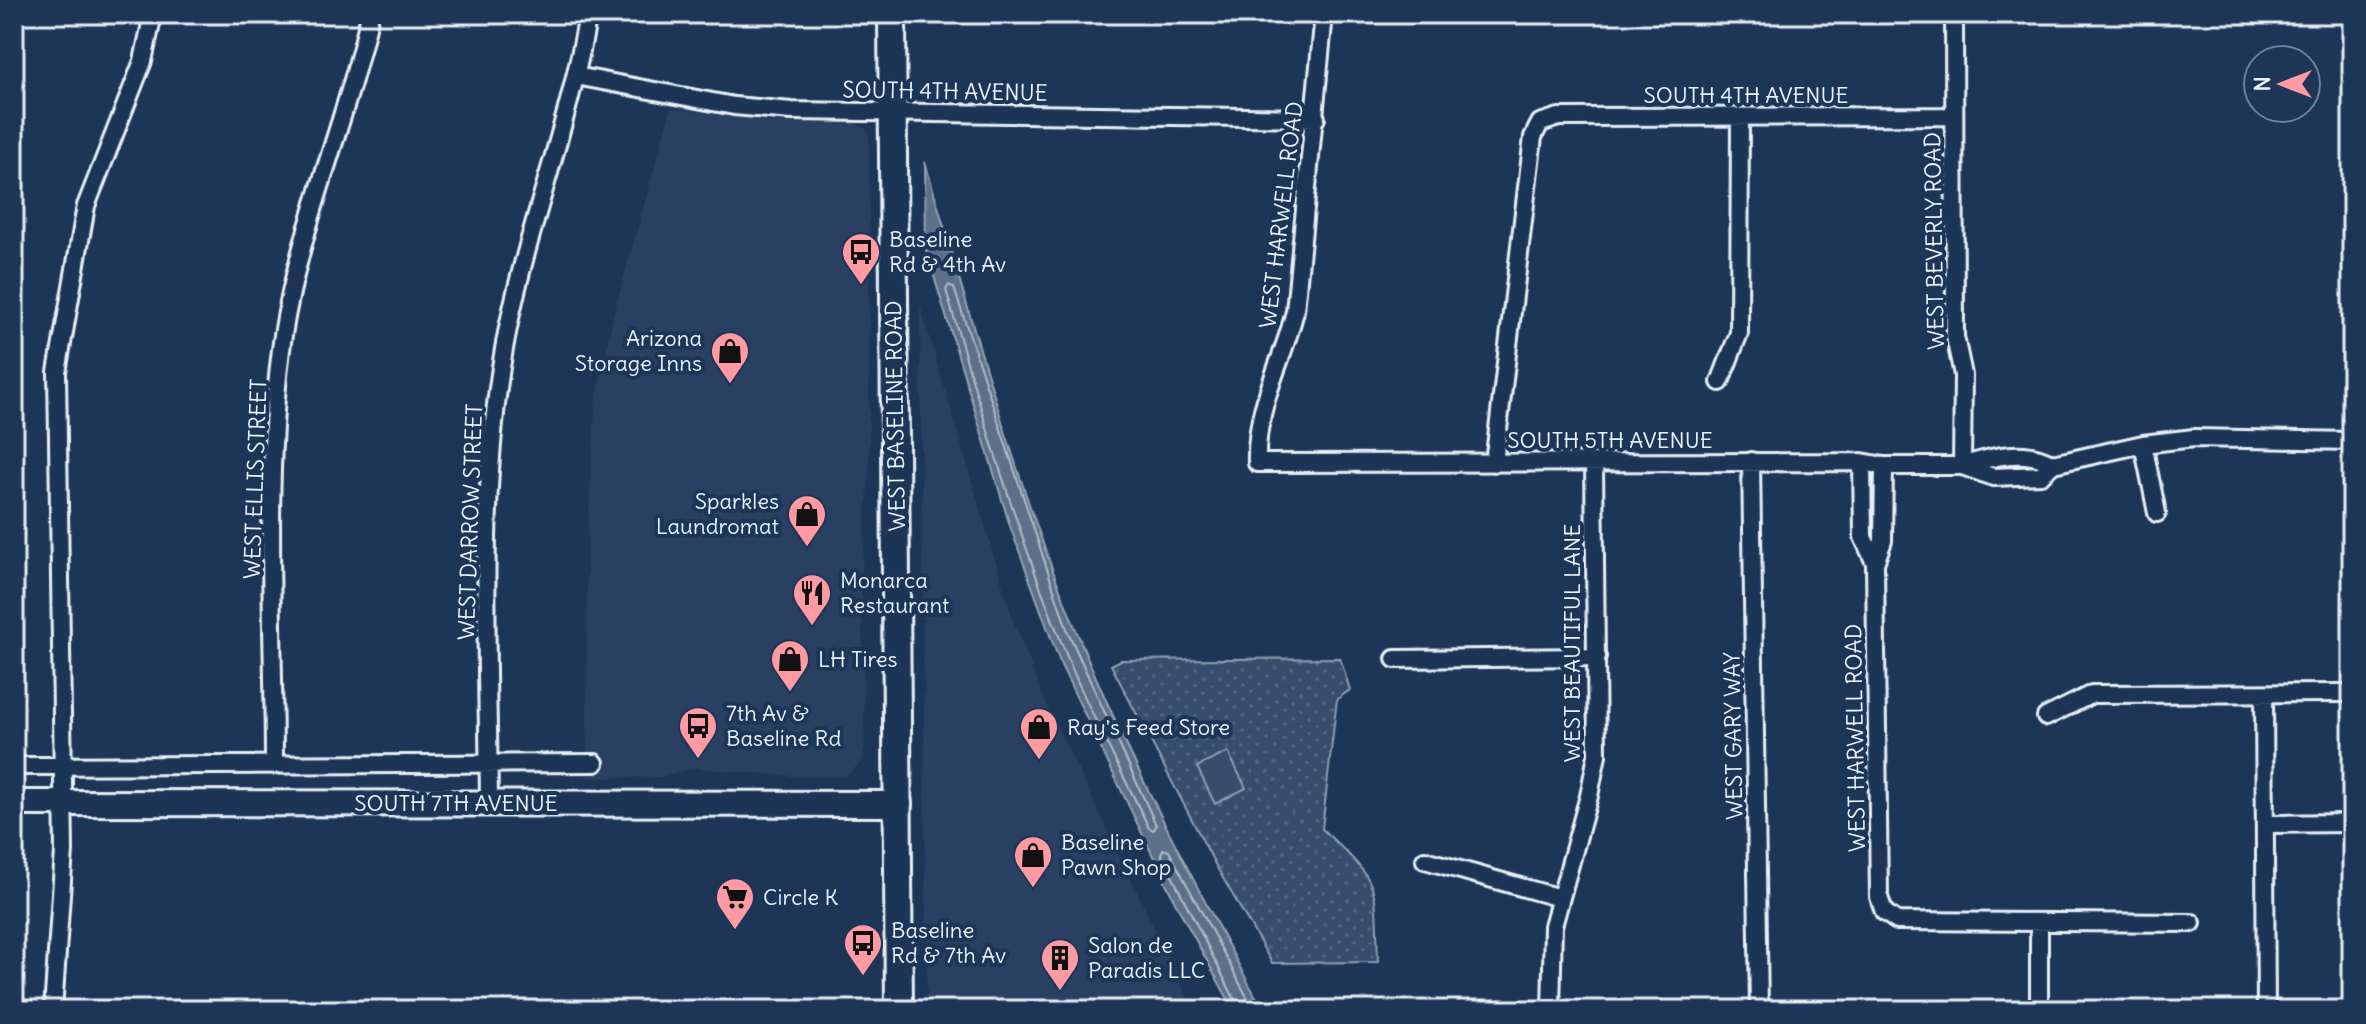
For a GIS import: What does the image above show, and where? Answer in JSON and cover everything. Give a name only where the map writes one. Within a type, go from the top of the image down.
[{"type":"main road","name":"WEST BASELINE ROAD","points":[[892,14],[899,1010]]},
{"type":"main road","name":"SOUTH 7TH AVENUE","points":[[14,803],[899,804]]},
{"type":"street","points":[[53,1010],[64,851],[57,372],[86,206],[143,61],[153,14]]},
{"type":"street","name":"WEST ELLIS STREET","points":[[274,765],[273,438],[283,336],[297,266],[353,83],[370,14]]},
{"type":"street","name":"WEST DARROW STREET","points":[[489,804],[487,603],[490,452],[495,407],[518,278],[576,76],[588,14]]},
{"type":"street","name":"WEST HARWELL ROAD","points":[[1257,463],[1256,440],[1263,400],[1285,352],[1295,311],[1324,14]]},
{"type":"street","name":"WEST BEVERLY ROAD","points":[[1954,14],[1955,337],[1963,375],[1962,466]]},
{"type":"street","name":"SOUTH 4TH AVENUE","points":[[576,76],[734,106],[1316,118]]},
{"type":"street","name":"SOUTH 4TH AVENUE","points":[[1494,463],[1533,137],[1540,123],[1559,117],[1740,119],[1953,116]]},
{"type":"street","points":[[1720,382],[1739,333],[1740,119]]},
{"type":"street","name":"SOUTH 5TH AVENUE","points":[[1962,466],[1993,477],[2041,475],[2053,464],[2143,444],[2194,438],[2352,441]]},
{"type":"street","points":[[2143,444],[2157,513]]},
{"type":"street","name":"SOUTH 5TH AVENUE","points":[[1257,463],[1751,461],[1962,466],[1993,456],[2041,456],[2053,464]]},
{"type":"street","points":[[2020,456],[2020,476]]},
{"type":"street","name":"WEST GARY WAY","points":[[1751,461],[1759,1010]]},
{"type":"street","name":"WEST BEAUTIFUL LANE","points":[[1551,1010],[1550,951],[1560,898],[1596,764],[1594,462]]},
{"type":"street","name":"WEST HARWELL ROAD","points":[[1862,462],[1863,537],[1875,563]]},
{"type":"street","name":"WEST HARWELL ROAD","points":[[1884,466],[1883,541],[1875,563],[1879,897],[1884,912],[1897,921],[2039,922]]},
{"type":"street","points":[[1863,514],[1884,514]]},
{"type":"street","points":[[1395,659],[1597,657]]},
{"type":"street","points":[[2046,717],[2092,694],[2352,693]]},
{"type":"street","points":[[2264,694],[2266,1010]]},
{"type":"street","name":"SOUTH 7TH AVENUE","points":[[14,766],[595,763]]},
{"type":"street","points":[[2265,824],[2352,823]]},
{"type":"street","points":[[1425,860],[1560,898]]},
{"type":"street","points":[[2039,1010],[2039,922],[2192,923]]},
{"type":"shaded area","points":[[671,108],[775,122],[855,123],[866,129],[869,138],[869,472],[861,585],[865,748],[862,762],[846,776],[793,776],[694,768],[661,777],[587,778],[587,550],[595,406],[613,316]]},
{"type":"shaded area","points":[[920,305],[1012,617],[1045,701],[1194,1010],[927,1010]]},
{"type":"shaded area","points":[[1340,658],[1350,690],[1337,699],[1322,829],[1356,862],[1371,886],[1375,899],[1378,962],[1272,963],[1216,866],[1111,665],[1121,660]]},
{"type":"shaded area","points":[[1228,752],[1246,788],[1215,804],[1197,767]]},
{"type":"water","points":[[925,162],[1033,516],[1076,630],[1141,775],[1263,1010],[1234,1010],[1177,906],[1061,665],[1010,526],[926,250]]},
{"type":"place","name":"Baseline Rd & 4th Av","points":[[861,286]]},
{"type":"place","name":"Arizona Storage Inns","points":[[730,385]]},
{"type":"place","name":"Sparkles Laundromat","points":[[807,548]]},
{"type":"place","name":"Monarca Restaurant","points":[[812,627]]},
{"type":"place","name":"LH Tires","points":[[790,693]]},
{"type":"place","name":"7th Av & Baseline Rd","points":[[698,760]]},
{"type":"place","name":"Ray's Feed Store","points":[[1039,761]]},
{"type":"place","name":"Baseline Pawn Shop","points":[[1033,889]]},
{"type":"place","name":"Circle K","points":[[735,931]]},
{"type":"place","name":"Baseline Rd & 7th Av","points":[[863,977]]},
{"type":"place","name":"Salon de Paradis LLC","points":[[1060,992]]}]
